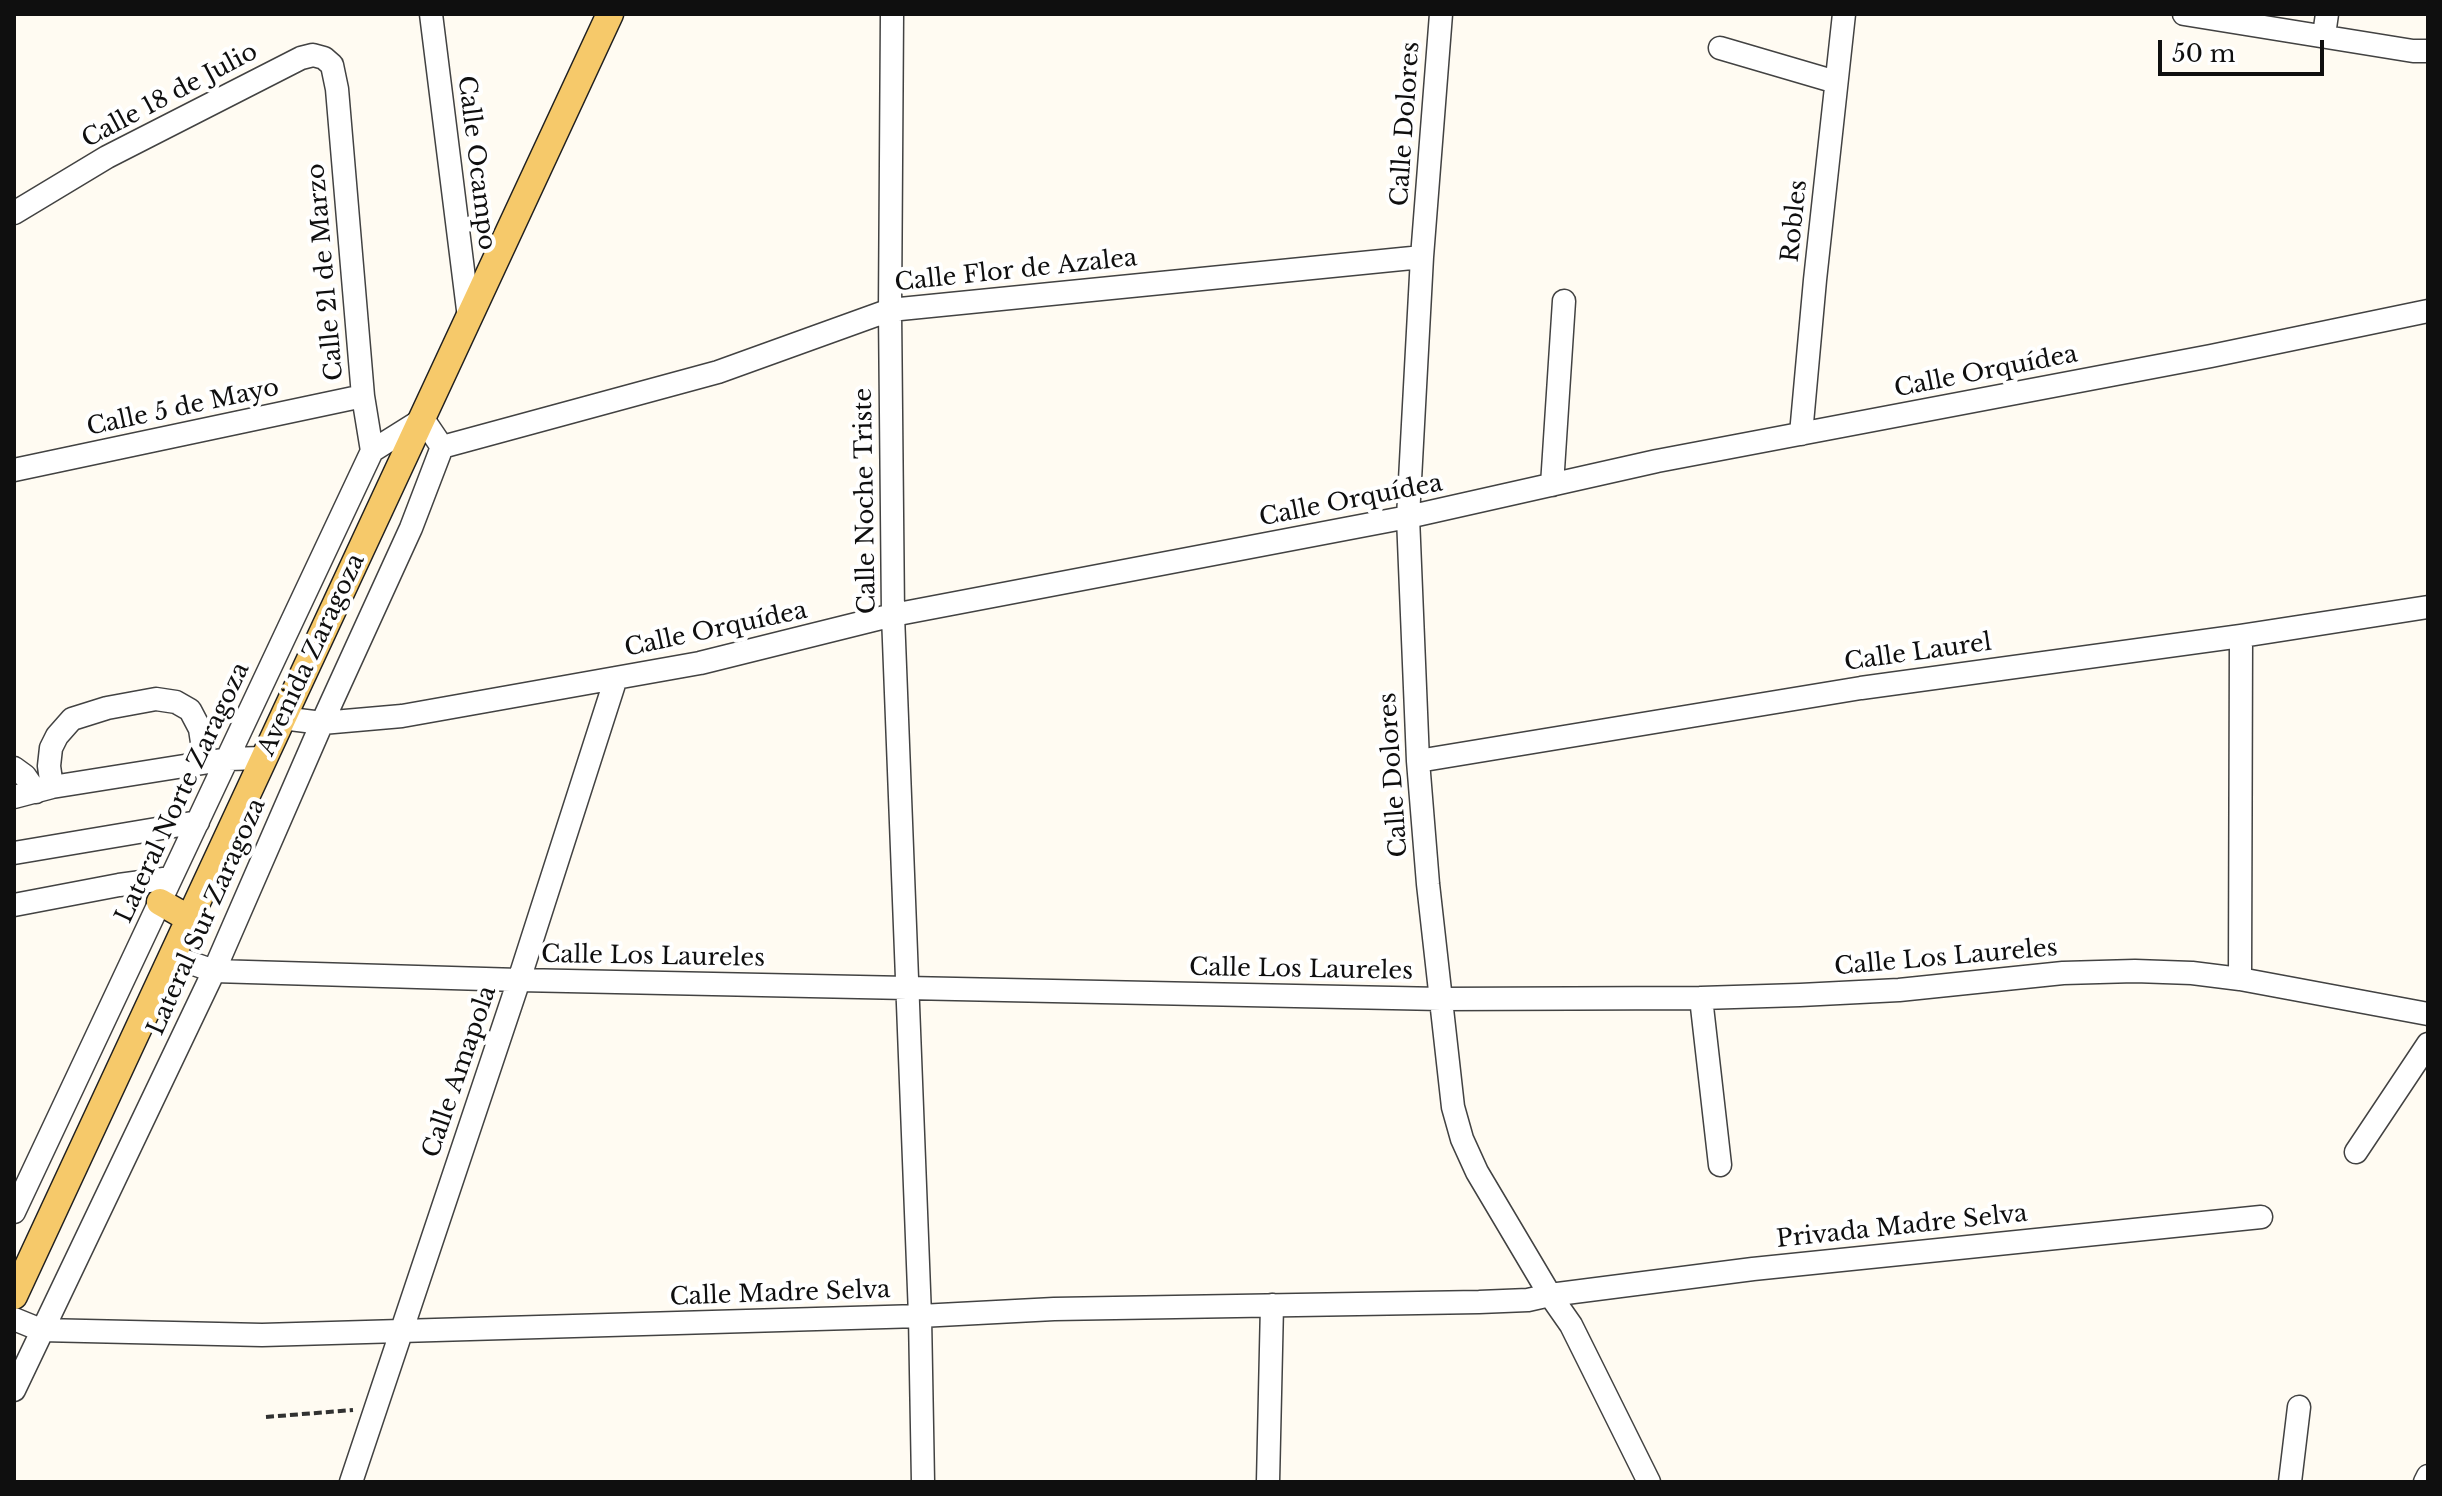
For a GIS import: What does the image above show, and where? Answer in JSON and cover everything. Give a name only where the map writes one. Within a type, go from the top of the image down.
[{"type":"main road","name":"Avenida Zaragoza","points":[[14,1296],[610,14]]},
{"type":"main road","points":[[166,890],[188,918]]},
{"type":"street","name":"Calle Ocampo","points":[[431,14],[469,318]]},
{"type":"street","name":"Calle Noche Triste","points":[[892,14],[890,310],[893,615],[920,1316],[923,1482]]},
{"type":"street","name":"Calle Dolores","points":[[1441,14],[1422,257],[1408,517],[1418,761],[1428,884],[1453,1107],[1462,1139],[1477,1172],[1577,1337],[1649,1482]]},
{"type":"street","name":"Robles","points":[[1801,434],[1844,14]]},
{"type":"street","points":[[2184,14],[2326,24],[2377,45],[2428,51]]},
{"type":"street","points":[[1720,48],[1836,82]]},
{"type":"street","name":"Calle 18 de Julio","points":[[14,213],[107,157],[301,58],[313,55],[324,58],[332,65],[337,89]]},
{"type":"street","name":"Calle 21 de Marzo","points":[[337,89],[363,396],[372,451]]},
{"type":"street","name":"Calle Flor de Azalea","points":[[442,447],[718,372],[890,310],[1422,257]]},
{"type":"street","points":[[1552,485],[1564,301]]},
{"type":"street","name":"Calle Orquídea","points":[[282,718],[322,723],[402,716],[700,663],[893,615],[1408,517],[1657,461],[2196,359],[2428,311]]},
{"type":"street","name":"Calle 5 de Mayo","points":[[14,470],[363,396]]},
{"type":"street","points":[[372,451],[423,419],[442,447]]},
{"type":"street","name":"Lateral Sur Zaragoza","points":[[14,1390],[214,971],[411,528],[442,447]]},
{"type":"street","name":"Lateral Norte Zaragoza","points":[[14,1212],[372,451]]},
{"type":"street","name":"Calle Laurel","points":[[1418,761],[1861,688],[2428,607]]},
{"type":"street","points":[[2240,979],[2241,636]]},
{"type":"street","name":"Calle Amapola","points":[[351,1482],[519,980],[616,678]]},
{"type":"street","points":[[34,792],[49,766],[51,748],[57,736],[72,719],[107,708],[156,699],[176,702],[190,710],[200,729],[205,762]]},
{"type":"street","points":[[34,792],[205,762],[263,758]]},
{"type":"street","points":[[14,768],[25,776],[34,792]]},
{"type":"street","points":[[14,853],[198,822]]},
{"type":"street","points":[[14,905],[119,885],[166,890]]},
{"type":"street","name":"Calle Los Laureles","points":[[171,956],[214,971],[1441,999],[1701,998],[1899,990],[2063,973],[2135,971],[2240,979],[2428,1014]]},
{"type":"street","points":[[1701,998],[1720,1165]]},
{"type":"street","points":[[2356,1152],[2428,1044]]},
{"type":"street","name":"Privada Madre Selva","points":[[1550,1295],[1753,1269],[2261,1217]]},
{"type":"street","name":"Calle Madre Selva","points":[[14,1319],[41,1330],[262,1335],[920,1316],[1054,1309],[1479,1302],[1528,1300],[1550,1295]]},
{"type":"street","points":[[1268,1482],[1272,1305]]},
{"type":"street","points":[[2290,1482],[2299,1407]]},
{"type":"street","points":[[2425,1482],[2428,1476]]},
{"type":"path","points":[[266,1417],[375,1408]]}]
